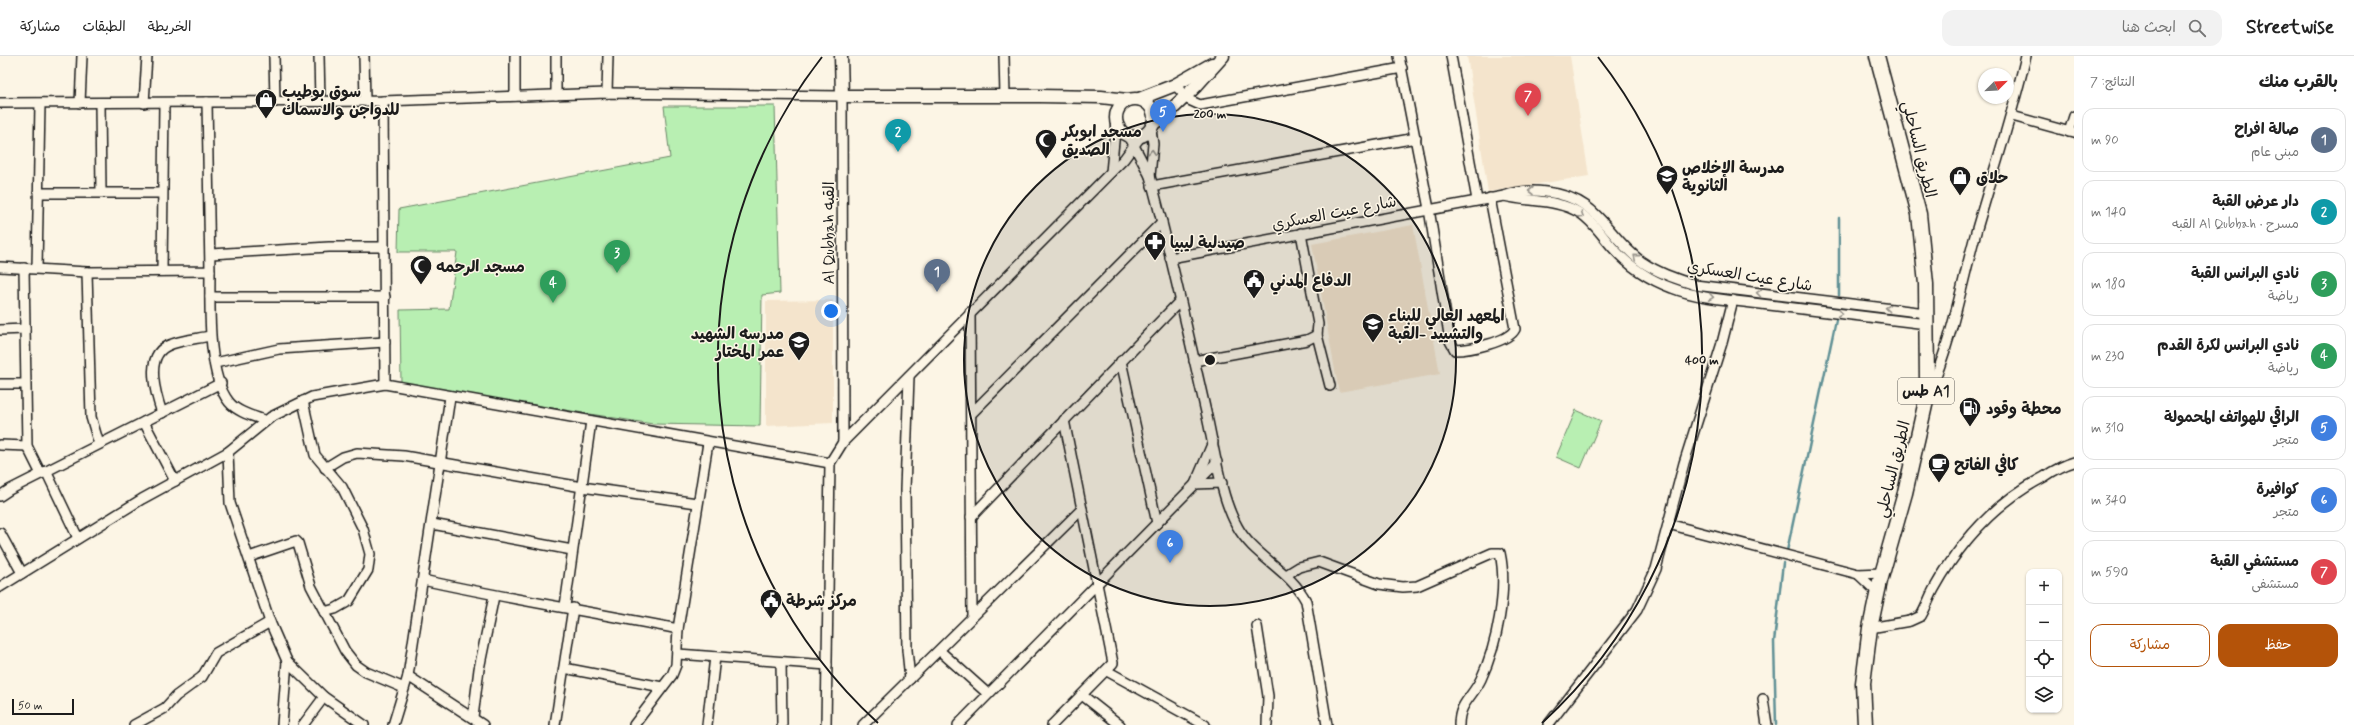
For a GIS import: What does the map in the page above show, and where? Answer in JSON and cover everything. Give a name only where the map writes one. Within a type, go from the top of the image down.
[{"type":"highway","name":"الطريق الساحلي","points":[[1864,724],[1863,682],[1870,628],[1882,573],[1905,493],[1926,401],[1926,284],[1919,214],[1877,56]]},
{"type":"main road","points":[[841,56],[842,96],[1101,97],[1133,100],[1150,105],[1153,111],[1148,129]]},
{"type":"main road","points":[[1220,59],[1186,96],[1148,129],[1129,136],[1123,132],[1116,121],[1118,109],[1133,100],[1175,85],[1220,59]]},
{"type":"street","points":[[80,103],[82,56]]},
{"type":"street","points":[[144,103],[147,56]]},
{"type":"street","points":[[319,56],[320,101]]},
{"type":"street","points":[[364,56],[365,101]]},
{"type":"street","points":[[515,56],[515,96]]},
{"type":"street","points":[[556,56],[556,95]]},
{"type":"street","points":[[607,93],[608,56]]},
{"type":"street","points":[[1004,56],[1005,96]]},
{"type":"street","points":[[1400,56],[1429,209],[1451,345],[1455,350],[1474,349],[1511,334],[1514,328],[1490,198]]},
{"type":"street","points":[[1451,56],[1477,200]]},
{"type":"street","points":[[1926,401],[1948,340],[1976,232],[2012,116],[2026,56]]},
{"type":"street","points":[[275,57],[275,102]]},
{"type":"street","points":[[1175,85],[1193,103],[1200,104],[1402,68]]},
{"type":"street","points":[[0,103],[40,104],[383,101],[607,93],[842,96]]},
{"type":"street","name":"Al Qubbah القبه","points":[[842,96],[843,442]]},
{"type":"street","points":[[383,101],[385,384]]},
{"type":"street","points":[[207,102],[211,254],[210,336],[220,383],[229,402],[238,410],[264,420]]},
{"type":"street","points":[[100,103],[101,192]]},
{"type":"street","points":[[162,271],[164,103]]},
{"type":"street","points":[[37,268],[40,104]]},
{"type":"street","points":[[2012,116],[2072,132],[2074,116]]},
{"type":"street","points":[[1110,172],[1116,121]]},
{"type":"street","points":[[826,725],[830,463],[843,442],[1110,172],[1134,147],[1148,129]]},
{"type":"street","points":[[1148,129],[1153,144],[1150,176],[1152,186],[1162,222],[1222,483],[1237,526],[1252,545],[1286,575],[1301,591],[1309,612],[1326,725]]},
{"type":"street","points":[[1129,136],[1150,176]]},
{"type":"street","points":[[1152,186],[1416,138]]},
{"type":"street","name":"شارع عيت العسكري","points":[[1170,258],[1504,196],[1515,192],[1537,191],[1570,196],[1585,204],[1598,215],[1619,241],[1642,262],[1675,279],[1695,285],[1926,318]]},
{"type":"street","points":[[38,193],[162,193]]},
{"type":"street","name":"شارع عيت العسكري","points":[[1504,196],[1568,206],[1592,223],[1613,248],[1637,271],[1673,289],[1693,294],[1732,300],[1926,318]]},
{"type":"street","points":[[972,413],[1162,222]]},
{"type":"street","points":[[1301,233],[1318,324],[1317,335],[1330,386]]},
{"type":"street","points":[[211,254],[329,247],[384,247]]},
{"type":"street","points":[[0,267],[87,272],[210,271]]},
{"type":"street","points":[[24,268],[27,446],[44,473],[78,538]]},
{"type":"street","points":[[87,272],[91,417],[99,444]]},
{"type":"street","points":[[1693,294],[1695,285]]},
{"type":"street","points":[[210,297],[385,298]]},
{"type":"street","points":[[1548,725],[1637,610],[1656,568],[1684,463],[1722,343],[1732,300]]},
{"type":"street","points":[[971,517],[1180,301]]},
{"type":"street","points":[[970,312],[972,413],[972,617]]},
{"type":"street","points":[[0,330],[25,329]]},
{"type":"street","points":[[1194,361],[1307,340],[1317,335]]},
{"type":"street","points":[[162,412],[153,382],[154,369],[159,353],[166,346],[210,336]]},
{"type":"street","points":[[215,363],[279,349],[385,342]]},
{"type":"street","points":[[1121,361],[1157,523]]},
{"type":"street","points":[[909,376],[905,490],[906,650],[910,679]]},
{"type":"street","points":[[0,496],[4,489],[44,473],[220,383]]},
{"type":"street","points":[[0,384],[25,384]]},
{"type":"street","points":[[0,587],[78,538],[175,481],[228,452],[264,420],[303,401],[335,391],[385,384],[708,443],[830,463]]},
{"type":"street","points":[[393,725],[408,676],[450,397]]},
{"type":"street","points":[[303,401],[315,455],[325,468],[337,479],[342,487],[363,529],[370,554],[368,570],[349,601],[335,609],[324,612]]},
{"type":"street","points":[[1052,725],[1107,671],[1113,663],[1064,420]]},
{"type":"street","points":[[555,725],[564,668],[572,550],[591,421]]},
{"type":"street","points":[[144,422],[175,481]]},
{"type":"street","points":[[1195,484],[1213,442]]},
{"type":"street","points":[[634,725],[672,675],[678,654],[678,629],[697,503],[708,443]]},
{"type":"street","points":[[0,445],[27,446]]},
{"type":"street","points":[[228,452],[230,503],[270,622],[287,661],[324,697],[364,725]]},
{"type":"street","points":[[325,468],[343,457],[357,453],[404,456],[440,461],[582,487],[697,503]]},
{"type":"street","points":[[958,725],[1217,462]]},
{"type":"street","points":[[1870,628],[1910,621],[1921,616],[1933,589],[1957,554],[1979,526],[1998,506],[2024,487],[2074,462]]},
{"type":"street","points":[[1195,484],[1222,483]]},
{"type":"street","points":[[863,725],[940,651],[972,617],[1082,509]]},
{"type":"street","points":[[432,524],[572,550]]},
{"type":"street","points":[[1668,524],[1858,574],[1882,573]]},
{"type":"street","points":[[0,533],[22,573]]},
{"type":"street","points":[[249,557],[296,541],[298,543],[311,586],[345,651],[356,665],[380,680],[404,688]]},
{"type":"street","points":[[1286,575],[1299,567],[1319,562],[1379,584],[1403,587],[1416,586],[1438,578],[1486,555],[1500,553],[1502,591],[1496,633],[1481,678],[1460,708],[1459,725]]},
{"type":"street","points":[[1858,574],[1878,592]]},
{"type":"street","points":[[423,580],[494,596],[569,607],[678,629]]},
{"type":"street","points":[[473,716],[494,596]]},
{"type":"street","points":[[134,725],[165,708],[176,696],[202,677],[216,653],[270,622]]},
{"type":"street","points":[[1257,626],[1268,696],[1267,725]]},
{"type":"street","points":[[940,651],[988,694]]},
{"type":"street","points":[[678,654],[827,665]]},
{"type":"street","points":[[708,725],[715,657]]},
{"type":"street","points":[[282,725],[287,661]]},
{"type":"street","points":[[781,662],[782,725]]},
{"type":"street","points":[[564,668],[662,687]]},
{"type":"street","points":[[1107,671],[1205,725]]},
{"type":"street","points":[[408,676],[473,716],[483,725]]},
{"type":"street","points":[[1082,695],[1120,725]]},
{"type":"street","points":[[303,725],[324,697]]},
{"type":"street","points":[[1763,699],[1767,725]]},
{"type":"shaded area","points":[[1467,56],[1570,56],[1589,176],[1488,192]]},
{"type":"shaded area","points":[[1413,225],[1440,374],[1339,392],[1312,244]]},
{"type":"shaded area","name":"مدرسه الشهيد عمر المختار","points":[[833,300],[833,423],[766,426],[766,301]]},
{"type":"green space","points":[[664,106],[775,106],[780,293],[762,295],[760,426],[653,424],[401,384],[400,310],[449,309],[457,252],[398,252],[399,209],[670,158]]},
{"type":"green space","points":[[1576,410],[1601,421],[1581,468],[1556,457]]},
{"type":"waterway","points":[[1839,218],[1839,295]]},
{"type":"waterway","points":[[1787,551],[1836,320]]},
{"type":"waterway","points":[[1776,725],[1774,642],[1783,563]]},
{"type":"place","name":"مستشفي القبة","points":[[1528,116]]},
{"type":"place","name":"سوق بوطيب للدواجن والاسماك","points":[[266,120]]},
{"type":"place","name":"الراقي للهواتف المحمولة","points":[[1163,132]]},
{"type":"place","name":"دار عرض القبة","points":[[898,152]]},
{"type":"place","name":"مسجد ابوبكر الصديق","points":[[1046,160]]},
{"type":"place","name":"مدرسة الإخلاص الثانوية","points":[[1667,196]]},
{"type":"place","name":"حلاق","points":[[1960,196]]},
{"type":"place","name":"صيدلية ليبيا","points":[[1155,262]]},
{"type":"place","name":"نادي البرانس القبة","points":[[617,273]]},
{"type":"place","name":"مسجد الرحمه","points":[[421,286]]},
{"type":"place","name":"صالة افراح","points":[[937,292]]},
{"type":"place","name":"الدفاع المدني","points":[[1254,300]]},
{"type":"place","name":"نادي البرانس لكرة القدم","points":[[553,303]]},
{"type":"place","name":"المعهد العالي للبناء والتشييد -القبة","points":[[1373,344]]},
{"type":"place","name":"مدرسه الشهيد عمر المختار","points":[[799,362]]},
{"type":"place","name":"محطة وقود","points":[[1970,428]]},
{"type":"place","name":"كافي الفاتح","points":[[1939,484]]},
{"type":"place","name":"كوافيرة","points":[[1170,563]]},
{"type":"place","name":"مركز شرطة","points":[[771,620]]}]
